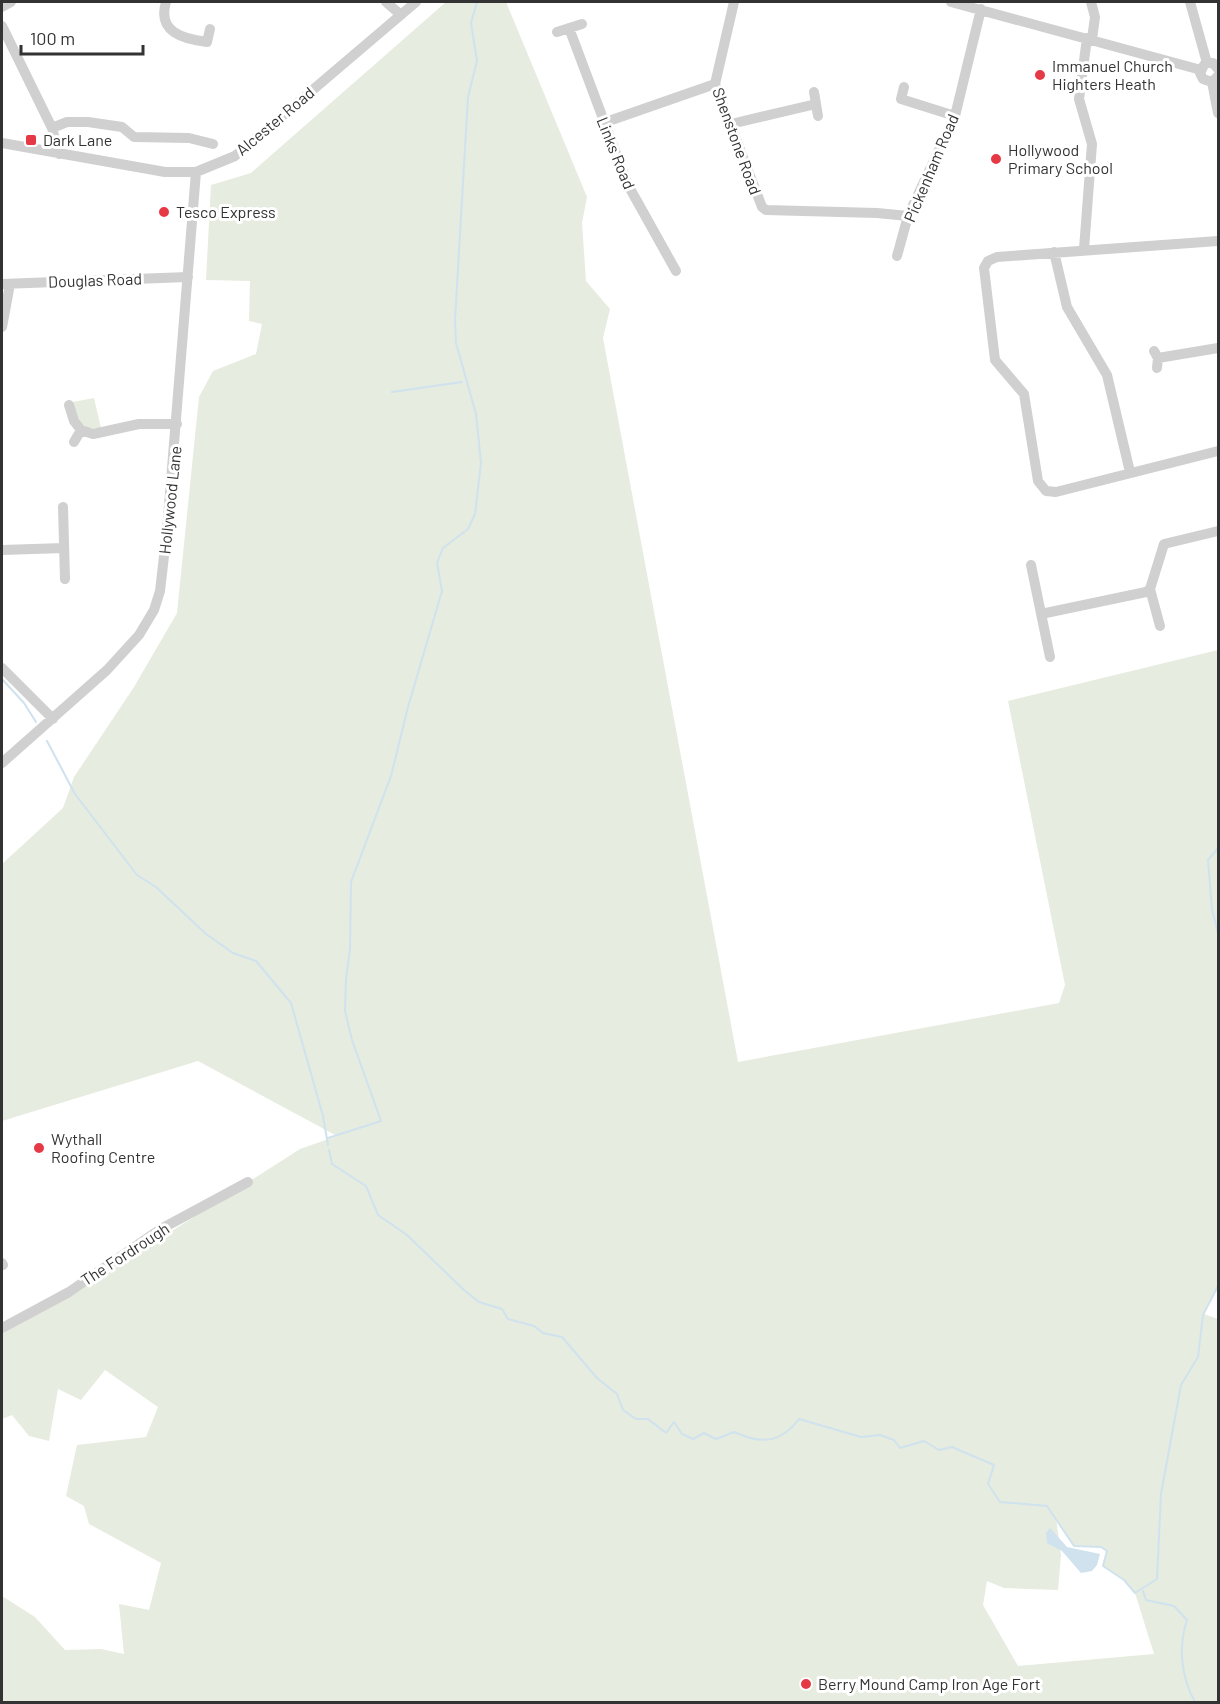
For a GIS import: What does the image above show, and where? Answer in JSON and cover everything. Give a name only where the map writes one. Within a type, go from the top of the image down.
[{"type":"street","points":[[2,7],[11,2]]},
{"type":"street","points":[[166,2],[165,21],[173,34],[184,39],[207,42],[210,29]]},
{"type":"street","points":[[387,2],[401,15]]},
{"type":"street","name":"Alcester Road","points":[[2,143],[165,172],[196,172],[235,156],[416,2]]},
{"type":"street","name":"Shenstone Road","points":[[734,2],[715,84],[757,201],[766,210],[908,216]]},
{"type":"street","points":[[951,2],[1179,64],[1204,67],[1213,63],[1218,69]]},
{"type":"street","points":[[1084,249],[1092,144],[1079,99],[1095,17],[1091,2]]},
{"type":"street","points":[[1190,2],[1202,47],[1203,79],[1215,79],[1218,113]]},
{"type":"street","name":"Pickenham Road","points":[[897,256],[908,216],[955,116],[981,9]]},
{"type":"street","points":[[557,32],[582,24]]},
{"type":"street","points":[[2,26],[52,128],[59,154]]},
{"type":"street","name":"Links Road","points":[[569,28],[628,185],[676,271]]},
{"type":"street","points":[[1179,64],[1190,61],[1202,47]]},
{"type":"street","points":[[603,123],[715,84]]},
{"type":"street","points":[[904,87],[901,99],[955,116]]},
{"type":"street","points":[[814,92],[818,116]]},
{"type":"street","points":[[731,124],[816,104]]},
{"type":"street","points":[[52,128],[67,122],[88,122],[122,127],[134,136],[189,138],[206,146]]},
{"type":"street","name":"Hollywood Lane","points":[[2,763],[107,670],[140,635],[154,610],[160,591],[177,424],[196,172]]},
{"type":"street","points":[[1218,241],[997,257],[985,264],[995,360],[1024,394],[1038,481],[1046,490],[1056,492],[1218,451]]},
{"type":"street","points":[[1054,252],[1067,308],[1107,375],[1130,472]]},
{"type":"street","name":"Douglas Road","points":[[6,284],[188,277]]},
{"type":"street","points":[[2,327],[6,284]]},
{"type":"street","points":[[1157,359],[1218,348]]},
{"type":"street","points":[[69,405],[74,421],[81,430],[93,434],[139,424],[177,424]]},
{"type":"street","points":[[74,442],[81,430]]},
{"type":"street","points":[[63,507],[65,579]]},
{"type":"street","points":[[1160,626],[1150,589],[1164,544],[1218,531]]},
{"type":"street","points":[[2,550],[64,548]]},
{"type":"street","points":[[1031,565],[1050,657]]},
{"type":"street","points":[[1041,614],[1150,589]]},
{"type":"street","points":[[2,668],[53,718]]},
{"type":"street","name":"The Fordrough","points":[[2,1328],[69,1292],[159,1230],[248,1182]]},
{"type":"shaded area","points":[[446,2],[506,2],[587,197],[582,223],[586,281],[610,309],[603,338],[738,1062],[1059,1003],[1065,985],[1008,701],[1218,650],[1218,1286],[1204,1314],[1218,1319],[1218,1702],[2,1702],[2,1596],[35,1617],[65,1650],[101,1649],[124,1654],[119,1604],[149,1610],[161,1563],[89,1524],[84,1506],[66,1496],[77,1445],[146,1437],[158,1407],[105,1370],[81,1400],[58,1389],[49,1441],[29,1436],[12,1415],[2,1419],[2,1334],[100,1277],[300,1149],[337,1136],[198,1061],[2,1121],[2,864],[63,808],[74,777],[134,687],[177,613],[199,397],[213,371],[256,354],[262,324],[249,321],[250,281],[206,280],[211,185],[251,173]],"holes":[[[1056,1518],[1074,1546],[1101,1547],[1107,1551],[1103,1566],[1124,1580],[1135,1593],[1154,1654],[1018,1666],[983,1605],[987,1581],[1004,1588],[1058,1590],[1061,1555]]]},
{"type":"shaded area","points":[[94,398],[101,428],[84,426],[76,414],[73,402]]},
{"type":"water","points":[[1050,1528],[1067,1547],[1100,1554],[1097,1565],[1092,1571],[1081,1573],[1062,1551],[1047,1543],[1046,1533]]},
{"type":"waterway","points":[[328,1138],[381,1121],[352,1040],[345,1011],[350,949],[351,882],[391,776],[408,707],[442,591],[437,563],[443,548],[468,529],[475,514],[481,463],[476,414],[456,343],[455,320],[468,97],[477,61],[471,23],[477,2]]},
{"type":"waterway","points":[[392,392],[462,382]]},
{"type":"waterway","points":[[2,679],[24,703],[36,722]]},
{"type":"waterway","points":[[47,741],[75,794],[137,875],[156,887],[206,934],[233,953],[256,961],[291,1003],[323,1116],[328,1145]]},
{"type":"waterway","points":[[1218,848],[1208,860],[1212,909],[1218,933]]},
{"type":"waterway","points":[[329,1150],[332,1164],[366,1186],[378,1215],[407,1235],[479,1302],[502,1309],[508,1319],[534,1326],[543,1333],[562,1337],[597,1378],[617,1394],[623,1410],[636,1419],[648,1419],[666,1433],[674,1422],[682,1434],[693,1439],[704,1433],[716,1439],[734,1432],[752,1439],[769,1439],[784,1433],[799,1419],[861,1437],[880,1435],[894,1440],[900,1448],[924,1441],[939,1450],[952,1447],[994,1465],[988,1484],[1000,1502],[1047,1506],[1074,1546],[1101,1547],[1107,1551],[1103,1566],[1124,1580],[1135,1593],[1157,1579],[1161,1494],[1181,1385],[1198,1357],[1203,1315],[1218,1286]]},
{"type":"waterway","points":[[1143,1591],[1146,1600],[1174,1606],[1187,1620],[1182,1641],[1182,1662],[1195,1702]]},
{"type":"place","name":"Immanuel Church Highters Heath","points":[[1040,75]]},
{"type":"place","name":"Dark Lane","points":[[31,140]]},
{"type":"place","name":"Hollywood Primary School","points":[[996,159]]},
{"type":"place","name":"Tesco Express","points":[[164,212]]},
{"type":"place","name":"Wythall Roofing Centre","points":[[39,1148]]},
{"type":"place","name":"Berry Mound Camp Iron Age Fort","points":[[806,1684]]}]
